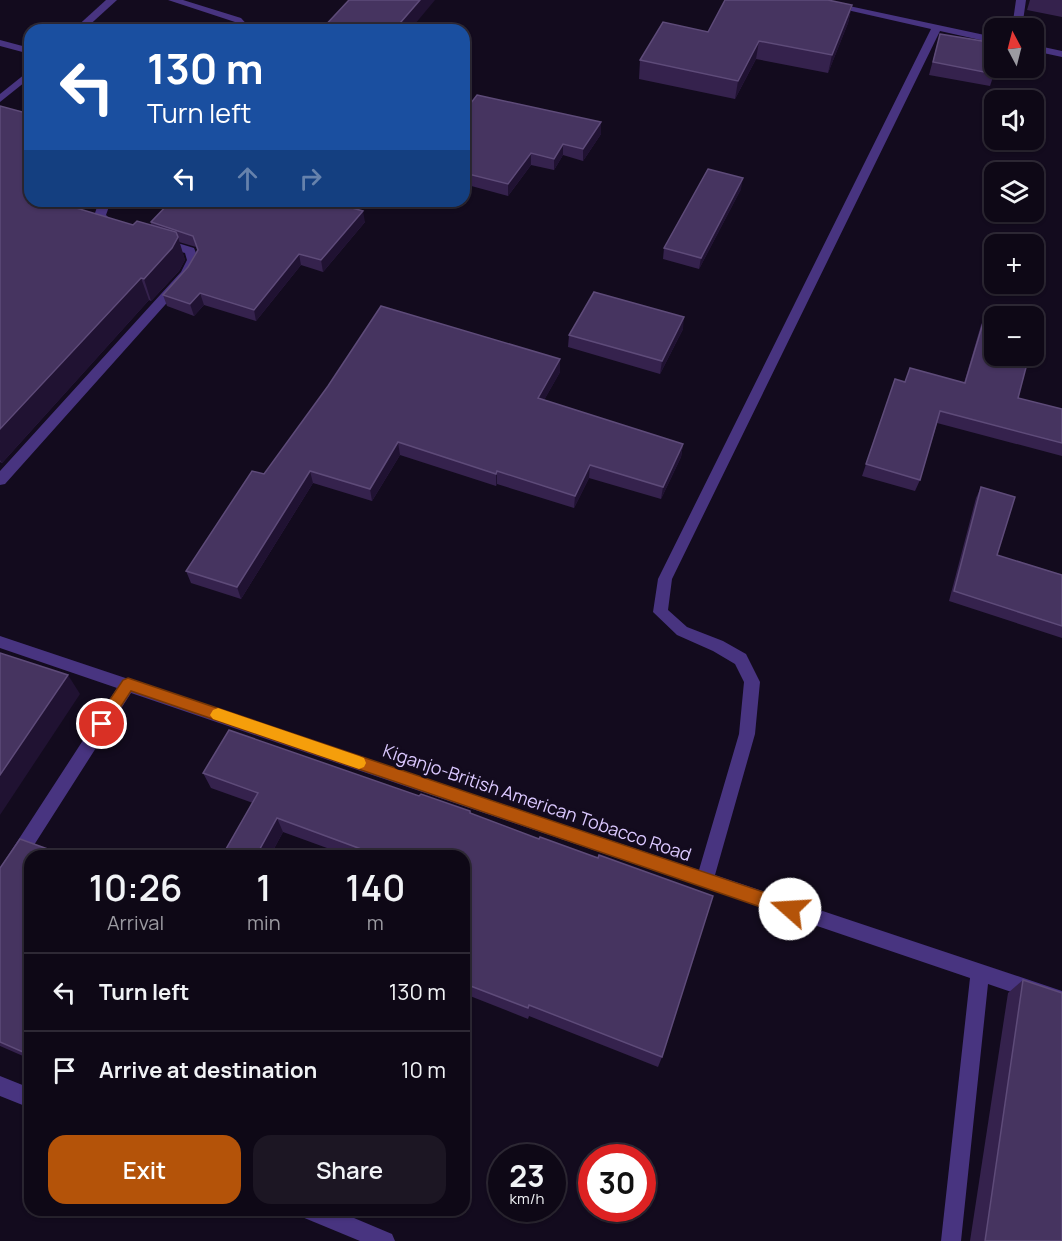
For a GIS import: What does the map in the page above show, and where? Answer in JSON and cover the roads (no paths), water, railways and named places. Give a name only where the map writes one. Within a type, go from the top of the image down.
[{"type":"street","points":[[85,24],[112,0]]},
{"type":"street","points":[[173,0],[238,20],[242,24]]},
{"type":"street","points":[[808,0],[984,38]]},
{"type":"street","points":[[866,12],[872,0]]},
{"type":"street","points":[[1018,18],[1021,0]]},
{"type":"street","points":[[705,880],[747,734],[752,682],[741,658],[682,631],[660,612],[665,579],[937,27]]},
{"type":"street","points":[[0,43],[24,49]]},
{"type":"street","points":[[1044,50],[1062,54]]},
{"type":"street","points":[[0,99],[24,78]]},
{"type":"street","points":[[103,207],[100,216],[110,227],[121,231]]},
{"type":"street","points":[[0,480],[186,274],[193,260],[190,251],[144,237]]},
{"type":"street","name":"Kiganjo-British American Tobacco Road","points":[[0,642],[1062,1000]]},
{"type":"street","points":[[0,883],[128,684]]},
{"type":"street","points":[[951,1241],[980,973]]},
{"type":"street","points":[[0,1086],[24,1096]]},
{"type":"street","points":[[324,1216],[385,1241]]}]
